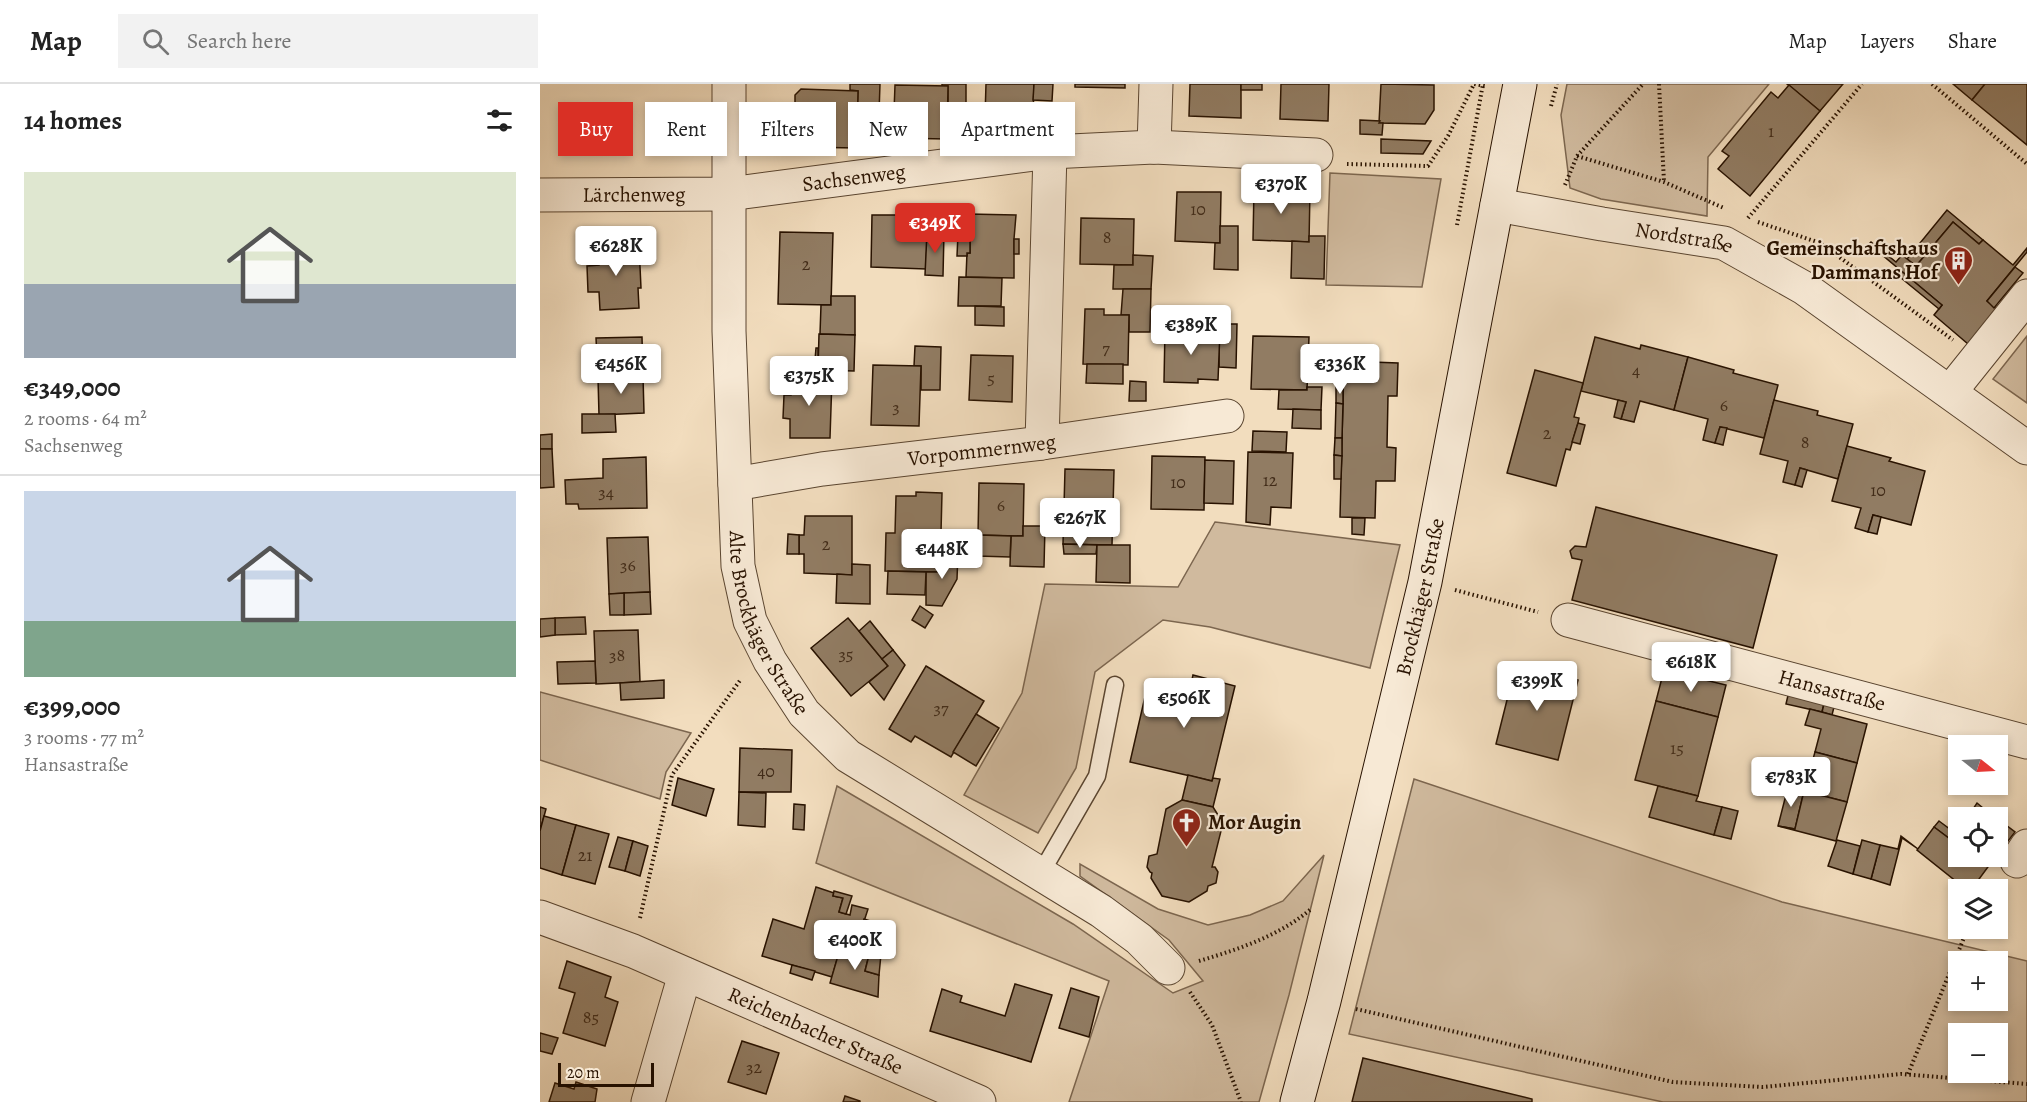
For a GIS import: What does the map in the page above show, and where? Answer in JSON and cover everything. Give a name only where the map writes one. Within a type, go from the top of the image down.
[{"type":"street","name":"Alte Brockhäger Straße","points":[[729,84],[729,331],[738,566],[750,621],[770,661],[804,713],[848,756],[1101,911],[1130,932],[1168,968]]},
{"type":"street","points":[[1154,147],[1155,84]]},
{"type":"street","name":"Brockhäger Straße","points":[[1297,1102],[1324,1001],[1425,582],[1519,88]]},
{"type":"street","name":"Sachsenweg","points":[[1075,151],[1154,147],[1316,155]]},
{"type":"street","name":"Sachsenweg","points":[[729,194],[1019,156]]},
{"type":"street","points":[[1042,443],[1050,156]]},
{"type":"street","name":"Lärchenweg","points":[[540,195],[729,194]]},
{"type":"street","name":"Nordstraße","points":[[1497,204],[1602,224],[1725,243],[1804,288],[2027,448]]},
{"type":"street","points":[[1950,392],[2027,296]]},
{"type":"street","name":"Vorpommernweg","points":[[735,484],[822,469],[1042,443],[1227,416]]},
{"type":"street","name":"Hansastraße","points":[[1568,620],[2027,742]]},
{"type":"street","name":"Reichenbacher Straße","points":[[540,917],[633,951],[979,1102]]},
{"type":"street","points":[[648,1102],[685,974]]},
{"type":"lane","points":[[1041,873],[1097,776],[1115,685]]},
{"type":"path","points":[[1316,155],[1347,164],[1428,166],[1448,136],[1473,84],[1519,88],[1554,100]]},
{"type":"path","points":[[1577,156],[1643,84]]},
{"type":"path","points":[[1659,84],[1664,182]]},
{"type":"path","points":[[1747,218],[1862,84]]},
{"type":"path","points":[[1932,84],[2027,164]]},
{"type":"path","points":[[1425,582],[1568,620]]},
{"type":"path","points":[[633,951],[672,775],[743,676],[770,661]]},
{"type":"path","points":[[1241,1102],[1212,1025],[1195,998],[1168,968],[1199,961],[1256,942],[1302,917],[1315,906]]},
{"type":"path","points":[[1908,1074],[1963,939]]},
{"type":"path","points":[[1324,1001],[1673,1082],[1763,1087],[1908,1074],[2027,1084]]},
{"type":"shaded area","points":[[1567,84],[1769,84],[1708,157],[1707,216],[1601,199],[1570,188],[1561,115]]},
{"type":"shaded area","points":[[1330,173],[1441,179],[1422,287],[1326,285]]},
{"type":"shaded area","points":[[2027,336],[2027,403],[1993,379]]},
{"type":"shaded area","points":[[1215,522],[1400,545],[1370,668],[1210,627],[1163,620],[1095,672],[1076,768],[1038,833],[964,795],[1022,693],[1045,584],[1178,587]]},
{"type":"shaded area","points":[[540,692],[691,733],[666,772],[660,799],[540,760]]},
{"type":"shaded area","points":[[1414,779],[1782,902],[1985,951],[1948,951],[1948,1011],[2008,1011],[2008,956],[2027,961],[2027,1102],[1663,1102],[1349,1034]]},
{"type":"shaded area","points":[[837,786],[1073,924],[1173,993],[1203,981],[1169,940],[1080,876],[1080,864],[1158,909],[1208,925],[1250,915],[1283,901],[1324,855],[1259,1102],[1069,1102],[1109,981],[816,863]]},
{"type":"building","points":[[850,84],[880,84],[879,102],[857,102],[858,91],[850,90]]},
{"type":"building","points":[[942,84],[966,84],[966,102],[948,102],[948,86],[942,86]]},
{"type":"building","points":[[986,84],[1034,84],[1033,102],[985,102]]},
{"type":"building","points":[[1034,84],[1053,84],[1052,101],[1033,100]]},
{"type":"building","points":[[1075,84],[1125,84],[1125,88],[1075,87]]},
{"type":"building","points":[[1190,84],[1241,84],[1241,118],[1189,116]]},
{"type":"building","points":[[1241,84],[1262,84],[1262,90],[1241,90]]},
{"type":"building","points":[[1281,84],[1329,84],[1328,121],[1280,119]]},
{"type":"building","points":[[1381,84],[1434,85],[1434,110],[1425,124],[1379,123]]},
{"type":"building","points":[[1787,84],[1843,84],[1820,111]]},
{"type":"building","points":[[1953,84],[1985,84],[1972,100]]},
{"type":"building","points":[[1985,84],[2027,84],[2027,145],[1972,100]]},
{"type":"building","points":[[895,85],[948,86],[948,102],[940,102],[940,139],[928,139],[928,102],[894,102]]},
{"type":"building","points":[[1789,85],[1820,111],[1750,196],[1718,169],[1729,156],[1722,151],[1771,92],[1778,98]]},
{"type":"building","points":[[801,89],[858,91],[858,102],[848,102],[848,148],[836,148],[836,102],[795,102],[795,95]]},
{"type":"building","points":[[1360,120],[1383,123],[1382,135],[1360,134]]},
{"type":"building","points":[[1381,139],[1431,141],[1423,154],[1381,153]]},
{"type":"building","points":[[1254,189],[1310,191],[1309,242],[1253,240]]},
{"type":"building","points":[[1177,192],[1221,192],[1220,243],[1175,241]]},
{"type":"building","points":[[1947,210],[1983,240],[1979,244],[1953,222],[1916,266],[1907,259]]},
{"type":"building","points":[[968,214],[1016,215],[1014,278],[966,277],[967,253],[970,253],[970,238],[967,238]]},
{"type":"building","points":[[872,215],[907,215],[907,219],[928,219],[926,269],[871,267]]},
{"type":"building","points":[[1081,218],[1134,219],[1133,265],[1080,264]]},
{"type":"building","name":"Gemeinschaftshaus Dammans Hof","points":[[1953,222],[1979,244],[1983,240],[2013,265],[2027,248],[2027,252],[1987,301],[1997,309],[1968,344],[1934,315],[1942,305],[1869,244],[1871,242],[1896,262],[1902,255],[1916,266]]},
{"type":"building","points":[[1220,226],[1238,226],[1238,270],[1214,269],[1215,243],[1220,243]]},
{"type":"building","points":[[780,232],[833,233],[831,305],[778,304]]},
{"type":"building","points":[[927,232],[944,232],[943,276],[925,275]]},
{"type":"building","points":[[958,234],[967,235],[967,238],[970,238],[970,253],[967,253],[967,256],[957,256]]},
{"type":"building","points":[[1309,236],[1325,236],[1324,279],[1291,278],[1292,241],[1309,242]]},
{"type":"building","points":[[1014,239],[1019,239],[1019,254],[1014,254]]},
{"type":"building","points":[[639,245],[641,288],[638,288],[639,308],[600,310],[599,292],[588,292],[587,266],[599,265],[598,247]]},
{"type":"building","points":[[1133,255],[1153,256],[1151,289],[1113,289],[1114,265],[1133,265]]},
{"type":"building","points":[[2015,267],[2023,273],[1994,308],[1987,301]]},
{"type":"building","points":[[1899,269],[1942,305],[1939,309],[1895,273]]},
{"type":"building","points":[[959,277],[1002,278],[1001,306],[958,306]]},
{"type":"building","points":[[1123,289],[1151,289],[1150,332],[1129,332],[1129,315],[1121,315]]},
{"type":"building","points":[[831,296],[855,296],[855,335],[820,334],[821,305],[831,305]]},
{"type":"building","points":[[975,306],[1004,307],[1004,326],[975,325]]},
{"type":"building","points":[[1085,309],[1104,309],[1104,315],[1129,315],[1128,365],[1083,364]]},
{"type":"building","points":[[1219,324],[1237,324],[1236,368],[1219,367]]},
{"type":"building","points":[[1165,329],[1220,331],[1218,380],[1198,379],[1198,383],[1164,382]]},
{"type":"building","points":[[819,334],[855,335],[854,371],[818,370]]},
{"type":"building","points":[[1253,336],[1309,337],[1307,390],[1251,389]]},
{"type":"building","points":[[642,337],[643,376],[598,378],[596,338]]},
{"type":"building","points":[[1595,337],[1640,349],[1641,345],[1688,357],[1674,410],[1640,401],[1634,422],[1621,419],[1626,402],[1581,391]]},
{"type":"building","points":[[915,346],[941,347],[940,390],[921,390],[921,366],[914,366]]},
{"type":"building","points":[[816,348],[818,348],[818,370],[832,370],[832,378],[792,376],[792,360],[815,360]]},
{"type":"building","points":[[1323,348],[1360,349],[1360,362],[1323,361]]},
{"type":"building","points":[[971,355],[1013,356],[1012,402],[969,400]]},
{"type":"building","points":[[1688,357],[1734,370],[1733,373],[1778,385],[1764,438],[1720,427],[1715,443],[1703,440],[1708,419],[1674,410]]},
{"type":"building","points":[[1337,361],[1344,361],[1343,386],[1336,386]]},
{"type":"building","points":[[1344,361],[1398,363],[1397,396],[1388,396],[1387,447],[1396,448],[1395,481],[1376,481],[1375,518],[1340,517]]},
{"type":"building","points":[[1087,364],[1123,364],[1123,384],[1086,383]]},
{"type":"building","points":[[873,365],[921,366],[919,426],[871,425]]},
{"type":"building","points":[[1535,370],[1583,383],[1574,417],[1579,418],[1578,423],[1570,450],[1566,449],[1556,486],[1507,473]]},
{"type":"building","points":[[643,376],[644,413],[599,415],[598,378]]},
{"type":"building","points":[[792,376],[832,378],[830,438],[790,438],[790,419],[783,418],[784,395],[791,395]]},
{"type":"building","points":[[1130,381],[1146,382],[1146,401],[1129,401]]},
{"type":"building","points":[[1336,386],[1343,386],[1343,404],[1336,403]]},
{"type":"building","points":[[1307,387],[1322,387],[1321,410],[1278,409],[1279,390],[1307,390]]},
{"type":"building","points":[[1618,400],[1626,402],[1621,419],[1614,417]]},
{"type":"building","points":[[1774,400],[1818,411],[1817,415],[1853,424],[1838,479],[1800,468],[1795,485],[1783,482],[1788,461],[1760,454]]},
{"type":"building","points":[[1336,403],[1343,404],[1342,438],[1335,438]]},
{"type":"building","points":[[1293,409],[1321,410],[1321,429],[1292,428]]},
{"type":"building","points":[[582,414],[615,414],[616,432],[582,433]]},
{"type":"building","points":[[1578,423],[1585,425],[1580,444],[1572,442]]},
{"type":"building","points":[[1720,427],[1727,428],[1723,445],[1715,443]]},
{"type":"building","points":[[1253,431],[1287,432],[1286,452],[1252,451]]},
{"type":"building","points":[[552,434],[552,449],[540,449],[540,435]]},
{"type":"building","points":[[1335,438],[1342,438],[1342,456],[1334,455]]},
{"type":"building","points":[[1847,446],[1891,458],[1889,461],[1925,471],[1911,525],[1873,515],[1868,532],[1855,528],[1861,508],[1832,501]]},
{"type":"building","points":[[540,449],[552,449],[554,487],[540,488]]},
{"type":"building","points":[[1248,452],[1293,453],[1291,508],[1271,507],[1270,525],[1246,522]]},
{"type":"building","points":[[1334,455],[1342,456],[1341,479],[1334,479]]},
{"type":"building","points":[[1152,456],[1205,457],[1204,510],[1151,509]]},
{"type":"building","points":[[646,457],[647,508],[579,509],[578,504],[566,504],[565,480],[603,478],[603,459]]},
{"type":"building","points":[[1205,460],[1234,461],[1233,504],[1204,503]]},
{"type":"building","points":[[1800,468],[1807,470],[1802,487],[1795,485]]},
{"type":"building","points":[[1065,469],[1114,470],[1112,545],[1063,544]]},
{"type":"building","points":[[979,483],[1024,484],[1023,536],[978,535]]},
{"type":"building","points":[[916,492],[942,493],[940,572],[885,571],[886,533],[895,533],[896,496],[916,496]]},
{"type":"building","points":[[1596,507],[1777,555],[1753,648],[1572,600],[1582,560],[1572,558],[1570,551],[1575,546],[1586,547]]},
{"type":"building","points":[[1873,515],[1881,517],[1877,534],[1868,532]]},
{"type":"building","points":[[805,516],[852,516],[852,575],[804,573],[804,554],[799,554],[799,535],[804,535]]},
{"type":"building","points":[[1352,518],[1365,518],[1364,535],[1352,534]]},
{"type":"building","points":[[1023,526],[1045,526],[1044,567],[1010,566],[1011,536],[1023,536]]},
{"type":"building","points":[[788,534],[799,535],[799,554],[787,554]]},
{"type":"building","points":[[978,535],[1011,536],[1010,557],[977,556]]},
{"type":"building","points":[[648,537],[650,592],[609,594],[607,538]]},
{"type":"building","points":[[1063,544],[1097,545],[1096,554],[1064,554]]},
{"type":"building","points":[[1097,545],[1130,545],[1130,583],[1096,582]]},
{"type":"building","points":[[941,553],[958,553],[957,579],[942,606],[926,605],[926,572],[940,572]]},
{"type":"building","points":[[852,564],[870,565],[870,604],[836,603],[837,574],[852,575]]},
{"type":"building","points":[[888,571],[926,572],[925,595],[887,594]]},
{"type":"building","points":[[650,592],[651,614],[624,615],[624,593]]},
{"type":"building","points":[[624,593],[624,615],[610,615],[609,594]]},
{"type":"building","points":[[920,606],[933,615],[925,628],[912,620]]},
{"type":"building","points":[[585,617],[586,634],[555,635],[555,618]]},
{"type":"building","points":[[555,618],[555,635],[540,637],[540,619]]},
{"type":"building","points":[[848,618],[888,666],[851,696],[811,648]]},
{"type":"building","points":[[870,621],[893,650],[882,659],[859,631]]},
{"type":"building","points":[[638,630],[640,682],[596,684],[594,631]]},
{"type":"building","points":[[893,650],[905,665],[884,700],[869,682],[888,666],[882,659]]},
{"type":"building","points":[[595,661],[596,683],[558,684],[557,662]]},
{"type":"building","points":[[1516,664],[1578,680],[1558,760],[1496,744]]},
{"type":"building","points":[[926,666],[984,701],[951,757],[915,736],[911,742],[889,729]]},
{"type":"building","points":[[1664,670],[1726,685],[1718,717],[1656,701]]},
{"type":"building","points":[[1193,675],[1235,686],[1212,781],[1130,762],[1147,688],[1188,698]]},
{"type":"building","points":[[664,680],[664,698],[621,700],[620,683]]},
{"type":"building","points":[[1790,687],[1826,696],[1822,712],[1786,704]]},
{"type":"building","points":[[1826,696],[1836,699],[1832,715],[1822,712]]},
{"type":"building","points":[[1656,701],[1718,717],[1698,796],[1635,780]]},
{"type":"building","points":[[1810,709],[1867,724],[1857,763],[1815,752],[1821,729],[1805,725]]},
{"type":"building","points":[[976,714],[999,728],[976,766],[953,752]]},
{"type":"building","points":[[740,748],[792,750],[791,792],[739,792]]},
{"type":"building","points":[[1815,752],[1857,763],[1847,802],[1804,791]]},
{"type":"building","points":[[1188,775],[1212,781],[1213,778],[1220,779],[1213,807],[1182,800]]},
{"type":"building","points":[[678,778],[714,789],[706,816],[672,805]]},
{"type":"building","points":[[1658,786],[1698,796],[1696,801],[1722,807],[1714,835],[1649,817]]},
{"type":"building","points":[[1788,787],[1804,791],[1795,829],[1778,826]]},
{"type":"building","points":[[1804,791],[1847,802],[1836,841],[1778,826],[1795,829]]},
{"type":"building","points":[[739,792],[766,793],[765,827],[738,825]]},
{"type":"building","points":[[1182,800],[1213,807],[1223,823],[1212,867],[1215,867],[1218,872],[1216,883],[1208,886],[1207,891],[1189,902],[1162,896],[1147,867],[1149,856],[1157,854],[1166,809]]},
{"type":"building","points":[[794,804],[805,805],[804,830],[793,829]]},
{"type":"building","points":[[540,807],[546,809],[540,831]]},
{"type":"building","points":[[1722,807],[1738,811],[1731,839],[1714,835]]},
{"type":"building","points":[[544,816],[576,825],[562,875],[540,868],[540,831]]},
{"type":"building","points":[[1939,821],[1948,828],[1948,838],[1934,827]]},
{"type":"building","points":[[576,825],[609,834],[595,884],[562,875]]},
{"type":"building","points":[[1934,827],[1948,838],[1948,867],[1988,867],[1979,879],[1953,879],[1917,850]]},
{"type":"building","points":[[2008,827],[2015,832],[2008,841]]},
{"type":"building","points":[[1901,836],[1918,849],[1902,838],[1890,885],[1871,879],[1880,845],[1898,849]]},
{"type":"building","points":[[618,837],[633,841],[625,871],[609,867]]},
{"type":"building","points":[[1837,840],[1860,846],[1853,874],[1828,866]]},
{"type":"building","points":[[1862,840],[1880,845],[1871,879],[1853,874]]},
{"type":"building","points":[[633,841],[648,846],[640,876],[625,871]]},
{"type":"building","points":[[816,887],[834,893],[833,896],[843,898],[839,912],[850,915],[852,905],[868,909],[856,946],[842,942],[832,977],[762,956],[773,919],[804,929]]},
{"type":"building","points":[[834,891],[852,896],[846,914],[839,912],[843,898],[833,896]]},
{"type":"building","points":[[864,919],[883,925],[881,954],[856,946]]},
{"type":"building","points":[[842,942],[870,951],[865,971],[879,975],[878,997],[830,983]]},
{"type":"building","points":[[870,951],[881,954],[879,975],[865,971]]},
{"type":"building","points":[[567,961],[611,977],[605,997],[618,1002],[605,1046],[563,1033],[575,993],[559,988]]},
{"type":"building","points":[[792,965],[815,971],[812,980],[790,973]]},
{"type":"building","points":[[1015,984],[1052,995],[1031,1062],[930,1031],[942,989],[962,996],[960,1002],[1005,1016]]},
{"type":"building","points":[[1071,988],[1099,997],[1089,1037],[1059,1028]]},
{"type":"building","points":[[540,1033],[558,1038],[552,1054],[540,1051]]},
{"type":"building","points":[[742,1041],[779,1053],[766,1094],[728,1082]]},
{"type":"building","points":[[1363,1058],[1532,1099],[1532,1102],[1352,1102]]},
{"type":"building","points":[[576,1082],[597,1089],[595,1102],[549,1102],[555,1083],[574,1089]]},
{"type":"building","points":[[845,1096],[860,1101],[860,1102],[843,1102]]},
{"type":"place","name":"Gemeinschaftshaus Dammans Hof","points":[[1959,286]]},
{"type":"place","name":"Mor Augin","points":[[1187,848]]}]
